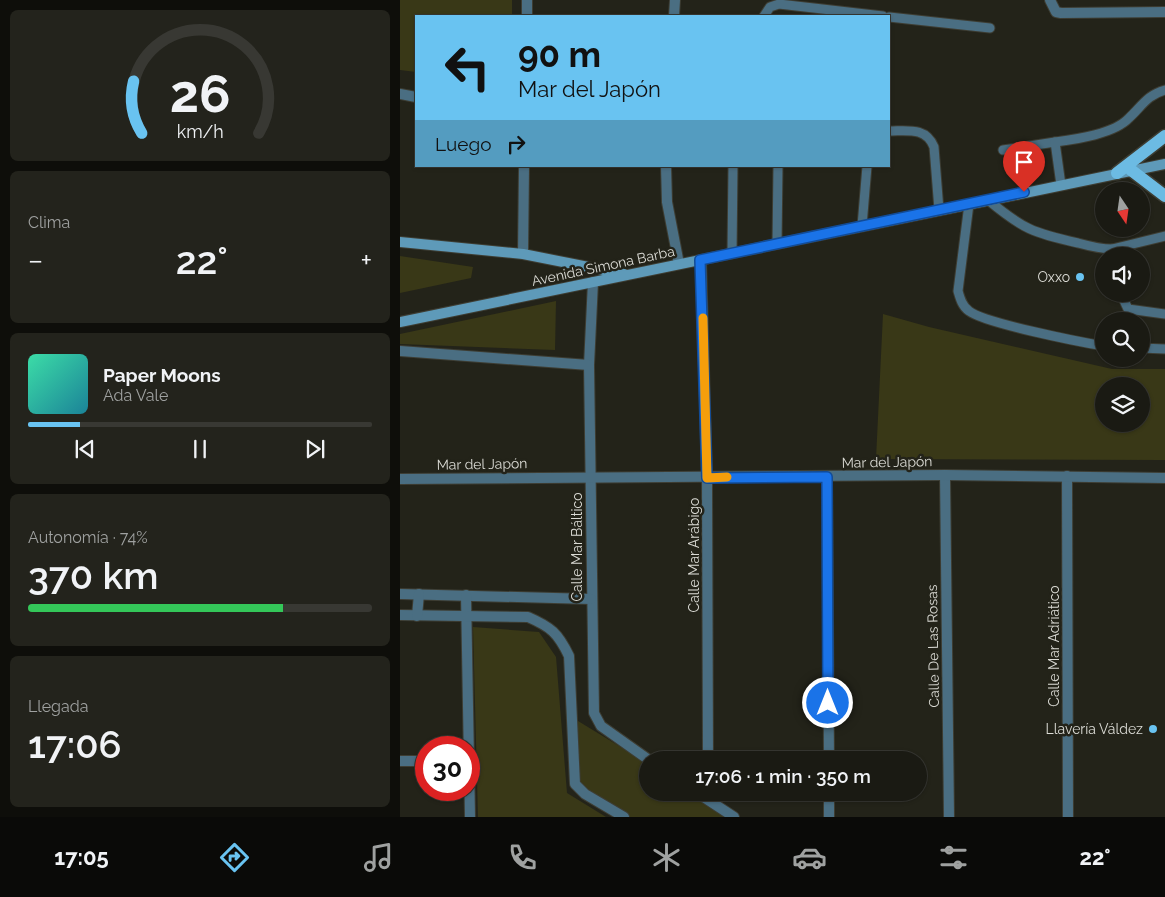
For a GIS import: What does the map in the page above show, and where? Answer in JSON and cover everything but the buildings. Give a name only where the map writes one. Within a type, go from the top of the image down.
[{"type":"main road","points":[[1117,173],[1165,136]]},
{"type":"main road","name":"Avenida Simona Barba","points":[[400,322],[1165,164]]},
{"type":"main road","points":[[1131,170],[1165,196]]},
{"type":"main road","points":[[400,242],[523,254],[627,274]]},
{"type":"street","points":[[527,0],[527,15]]},
{"type":"street","points":[[674,15],[675,0]]},
{"type":"street","points":[[1050,0],[1056,12],[1072,14],[1165,12]]},
{"type":"street","points":[[400,94],[415,97]]},
{"type":"street","points":[[523,254],[524,167]]},
{"type":"street","points":[[666,167],[667,202],[679,264]]},
{"type":"street","name":"Calle Mar Arábigo","points":[[700,260],[707,478],[708,751]]},
{"type":"street","name":"Calle Mar Báltico","points":[[593,282],[590,364],[593,705],[596,719],[601,726],[639,753]]},
{"type":"street","points":[[400,351],[590,364]]},
{"type":"street","name":"Mar del Japón","points":[[400,479],[591,476],[707,478],[945,475],[1165,478]]},
{"type":"street","name":"Calle De Las Rosas","points":[[945,475],[949,817]]},
{"type":"street","name":"Calle Mar Adriático","points":[[1067,476],[1068,817]]},
{"type":"street","points":[[827,477],[828,751]]},
{"type":"street","points":[[400,594],[591,599]]},
{"type":"street","points":[[417,616],[419,594]]},
{"type":"street","points":[[466,595],[468,736]]},
{"type":"street","points":[[400,616],[528,617],[547,625],[560,638],[569,656],[575,784],[585,794],[624,817]]},
{"type":"street","points":[[400,761],[415,761]]},
{"type":"street","points":[[470,801],[470,817]]},
{"type":"street","points":[[713,801],[734,817]]},
{"type":"street","points":[[829,801],[829,817]]},
{"type":"lane","points":[[765,15],[770,7],[779,4],[874,15]]},
{"type":"lane","points":[[890,17],[990,28]]},
{"type":"lane","points":[[1003,150],[1085,138],[1129,119],[1138,107],[1152,94],[1165,90]]},
{"type":"lane","points":[[890,131],[923,132],[930,137],[934,147],[939,210]]},
{"type":"lane","points":[[1056,142],[1061,185]]},
{"type":"lane","points":[[732,253],[733,167]]},
{"type":"lane","points":[[776,244],[778,167]]},
{"type":"lane","points":[[862,226],[867,167]]},
{"type":"lane","points":[[988,200],[1016,223],[1038,234],[1096,247]]},
{"type":"lane","points":[[969,204],[958,291],[961,301],[968,311],[1002,322],[1095,344]]},
{"type":"lane","points":[[1129,247],[1165,236]]},
{"type":"lane","points":[[1125,302],[1128,309],[1165,314]]},
{"type":"lane","points":[[1150,348],[1165,349]]},
{"type":"shaded area","points":[[400,0],[512,0],[512,15],[415,15],[415,72],[400,70]]},
{"type":"shaded area","points":[[400,256],[473,267],[471,278],[400,293]]},
{"type":"shaded area","points":[[556,301],[555,350],[400,344],[400,334]]},
{"type":"shaded area","points":[[883,314],[929,327],[1095,365],[1095,367],[1112,369],[1165,369],[1165,460],[876,459]]},
{"type":"shaded area","points":[[473,627],[539,632],[556,657],[567,793],[606,817],[478,817],[478,801],[480,801],[480,736],[476,736]]},
{"type":"shaded area","points":[[578,721],[639,758],[639,801],[710,801],[737,817],[629,817],[576,786]]},
{"type":"slow traffic","points":[[703,318],[707,478],[727,477]]},
{"type":"place","name":"Oxxo","points":[[1080,277]]},
{"type":"place","name":"Llavería Váldez","points":[[1153,729]]},
{"type":"route","points":[[828,703],[827,477],[707,478],[700,260],[1024,192]]}]
